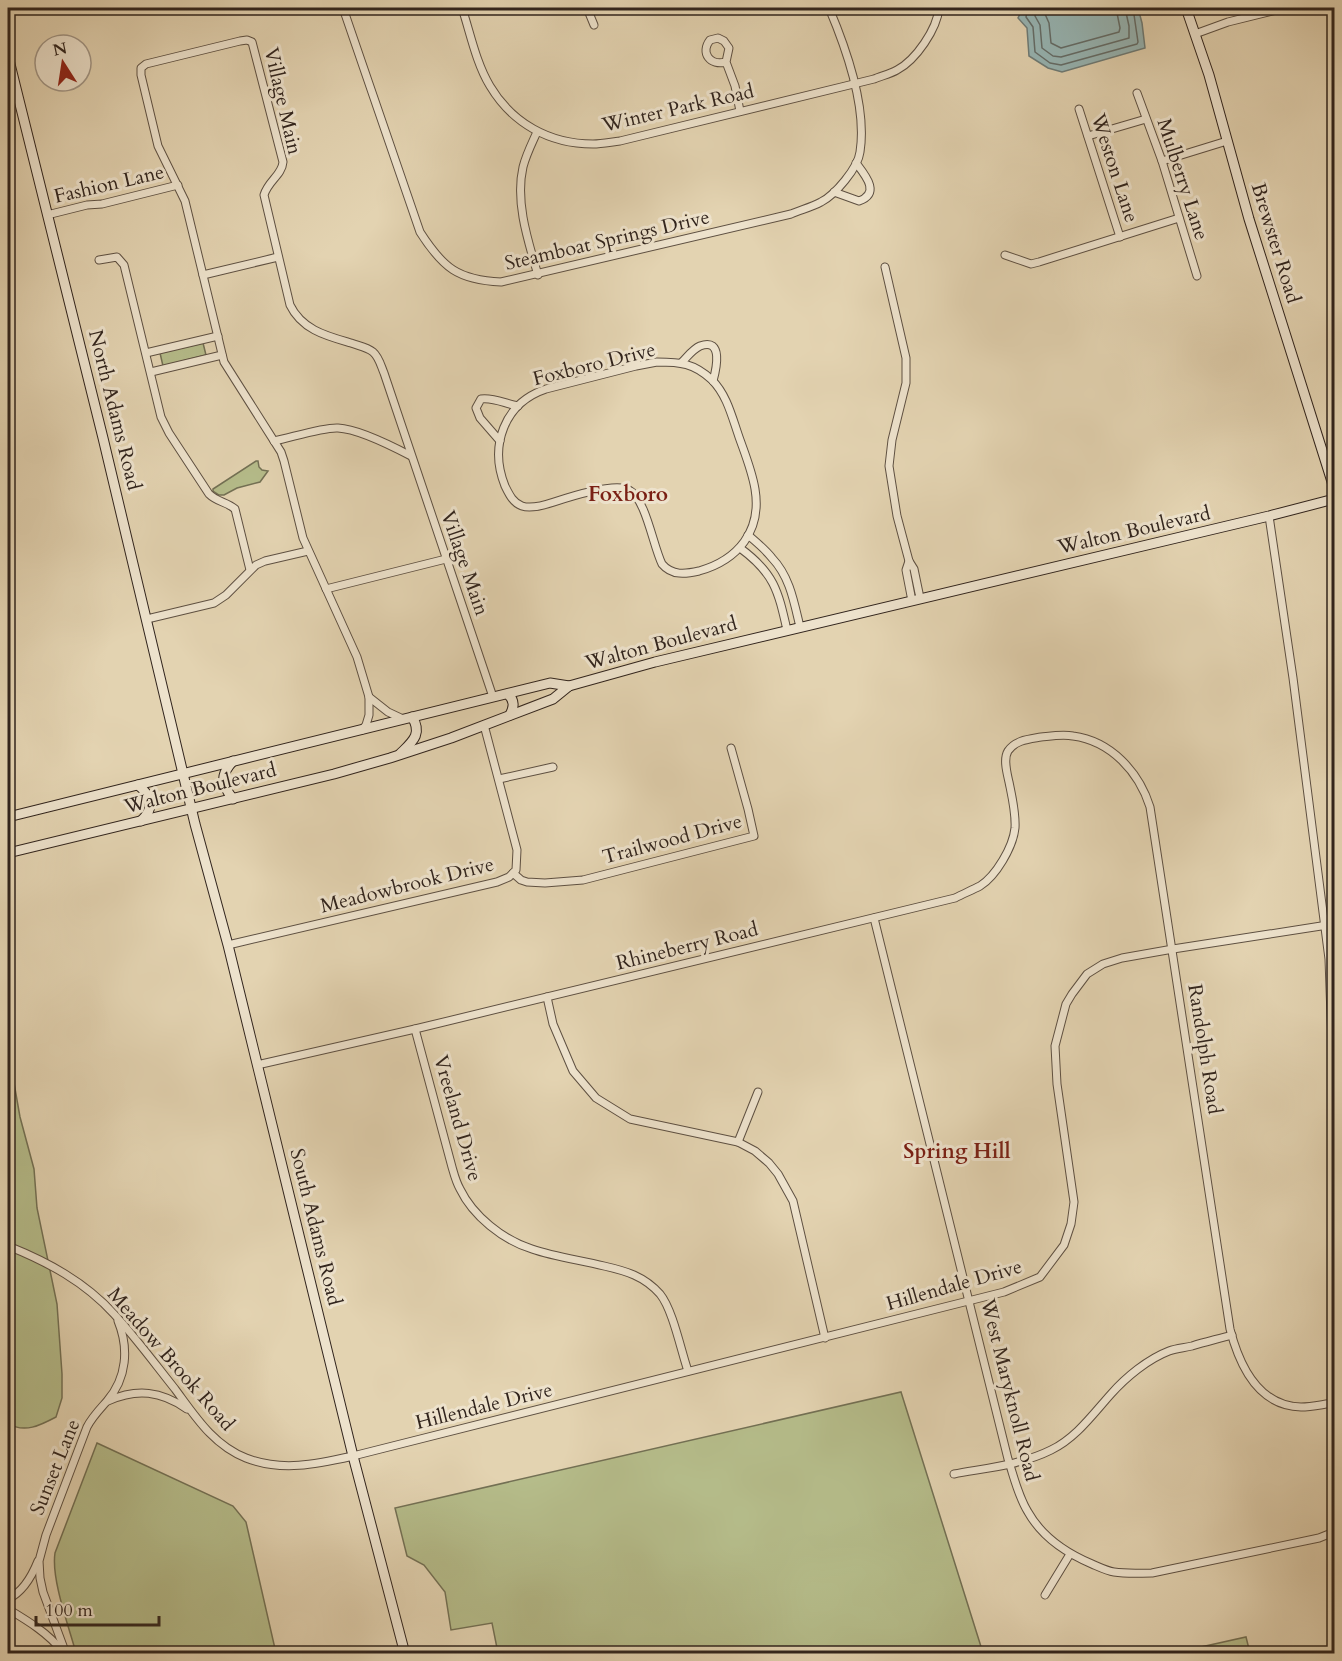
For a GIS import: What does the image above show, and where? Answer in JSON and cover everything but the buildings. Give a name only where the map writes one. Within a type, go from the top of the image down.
[{"type":"main road","name":"Brewster Road","points":[[1186,8],[1249,219],[1335,488]]},
{"type":"main road","name":"North Adams Road","points":[[8,56],[192,809]]},
{"type":"main road","name":"Walton Boulevard","points":[[8,817],[493,697],[550,684],[569,686],[655,662],[1335,499]]},
{"type":"main road","name":"Walton Boulevard","points":[[8,853],[399,756],[553,699],[569,686]]},
{"type":"main road","points":[[508,694],[513,702],[510,715]]},
{"type":"main road","points":[[399,756],[416,734],[417,727],[408,718]]},
{"type":"main road","points":[[233,761],[226,770],[223,780],[233,799]]},
{"type":"main road","points":[[138,785],[150,799],[148,813],[141,821]]},
{"type":"main road","name":"South Adams Road","points":[[192,809],[228,945],[353,1456],[405,1653]]},
{"type":"street","points":[[343,10],[357,8]]},
{"type":"street","name":"Winter Park Road","points":[[462,8],[489,84],[504,106],[519,121],[554,140],[595,145],[620,141],[874,79],[898,69],[918,51],[931,33],[938,18],[939,8]]},
{"type":"street","points":[[587,8],[594,25]]},
{"type":"street","name":"Steamboat Springs Drive","points":[[343,10],[420,232],[445,263],[458,274],[479,281],[501,282],[790,214],[822,202],[834,192],[846,179],[860,154],[861,130],[860,111],[854,83],[840,33],[829,8]]},
{"type":"street","points":[[1195,34],[1228,22],[1285,8]]},
{"type":"street","name":"Village Main","points":[[362,730],[369,715],[369,697],[357,657],[303,538],[285,461],[227,368],[222,355],[185,201],[158,146],[141,75],[141,68],[146,64],[240,41],[252,42],[283,162],[282,169],[269,183],[264,195],[289,300],[300,320],[316,331],[372,351],[377,357],[493,697]]},
{"type":"street","points":[[726,62],[735,86],[740,111]]},
{"type":"street","name":"Mulberry Lane","points":[[1137,93],[1162,161],[1197,276]]},
{"type":"street","name":"Weston Lane","points":[[1078,109],[1120,237]]},
{"type":"street","points":[[1088,136],[1146,119]]},
{"type":"street","points":[[537,132],[523,165],[520,186],[522,214],[538,274]]},
{"type":"street","points":[[1162,161],[1227,141]]},
{"type":"street","points":[[834,192],[858,201],[867,196],[870,185],[856,163]]},
{"type":"street","name":"Fashion Lane","points":[[47,215],[178,185]]},
{"type":"street","points":[[1005,255],[1031,264],[1179,218]]},
{"type":"street","points":[[99,260],[117,257],[124,265],[161,417],[209,494],[235,509],[250,570]]},
{"type":"street","points":[[203,275],[278,257]]},
{"type":"street","points":[[885,267],[906,358],[906,383],[891,440],[889,457],[897,516],[909,561],[914,569],[916,600]]},
{"type":"street","points":[[146,352],[218,336]]},
{"type":"street","name":"Foxboro Drive","points":[[682,362],[698,347],[706,345],[714,348],[718,360],[713,381]]},
{"type":"street","points":[[151,372],[222,355]]},
{"type":"street","name":"Foxboro Drive","points":[[657,362],[682,362],[713,381],[726,400],[751,473],[755,490],[753,527],[737,552],[709,568],[683,574],[666,570],[658,555],[641,502],[631,490],[623,487],[608,488],[533,507],[521,506],[512,499],[502,478],[499,447],[509,416],[525,399],[546,388],[636,366],[657,362]]},
{"type":"street","name":"Foxboro Drive","points":[[500,441],[480,418],[476,408],[481,399],[490,398],[518,406]]},
{"type":"street","points":[[274,441],[337,428],[354,430],[412,456]]},
{"type":"street","points":[[1269,516],[1293,678],[1330,970],[1335,1101]]},
{"type":"street","points":[[748,535],[772,557],[782,571],[792,592],[800,627]]},
{"type":"street","points":[[740,548],[767,572],[776,587],[787,630]]},
{"type":"street","points":[[147,619],[214,603],[262,562],[308,550]]},
{"type":"street","points":[[326,589],[446,559]]},
{"type":"street","points":[[369,697],[388,712],[408,718]]},
{"type":"street","name":"Meadowbrook Drive","points":[[228,945],[497,882],[509,877],[516,870],[517,850],[484,725]]},
{"type":"street","name":"Randolph Road","points":[[1008,751],[1016,743],[1031,739],[1073,736],[1100,744],[1126,763],[1145,792],[1150,807],[1236,1352],[1266,1395],[1276,1402],[1300,1407],[1335,1403]]},
{"type":"street","name":"Trailwood Drive","points":[[513,873],[527,882],[582,880],[754,836],[731,748]]},
{"type":"street","name":"Rhineberry Road","points":[[257,1065],[955,898],[982,885],[1000,866],[1008,849],[1015,829],[1006,759],[1008,751]]},
{"type":"street","points":[[499,778],[553,767]]},
{"type":"street","name":"West Maryknoll Road","points":[[874,918],[1010,1464],[1017,1489],[1026,1510],[1037,1527],[1071,1554],[1112,1572],[1152,1573],[1320,1538],[1335,1532]]},
{"type":"street","name":"Hillendale Drive","points":[[353,1456],[1004,1292],[1040,1277],[1064,1245],[1071,1224],[1074,1202],[1057,1084],[1054,1046],[1066,1004],[1087,974],[1103,964],[1122,958],[1335,924]]},
{"type":"street","points":[[547,997],[553,1024],[573,1071],[596,1098],[630,1119],[738,1142],[755,1151],[778,1174],[793,1201],[825,1338]]},
{"type":"street","name":"Vreeland Drive","points":[[415,1029],[452,1167],[460,1189],[476,1211],[489,1225],[511,1240],[531,1249],[630,1272],[650,1285],[662,1296],[672,1319],[688,1371]]},
{"type":"street","points":[[738,1142],[758,1092]]},
{"type":"street","name":"Meadow Brook Road","points":[[8,1246],[46,1263],[91,1292],[116,1316],[219,1443],[236,1454],[275,1466],[297,1466],[353,1456]]},
{"type":"street","name":"Sunset Lane","points":[[65,1653],[41,1585],[40,1556],[45,1535],[87,1427],[120,1382],[125,1363],[124,1343],[116,1316]]},
{"type":"street","points":[[954,1474],[1010,1464],[1051,1450],[1065,1442],[1129,1377],[1159,1355],[1232,1335]]},
{"type":"street","points":[[107,1401],[126,1394],[148,1393],[167,1398],[194,1415]]},
{"type":"street","points":[[1045,1595],[1071,1554]]},
{"type":"street","points":[[8,1599],[24,1585],[40,1556]]},
{"type":"street","points":[[8,1609],[38,1628],[65,1653]]},
{"type":"green space","points":[[203,343],[206,355],[163,366],[160,353]]},
{"type":"green space","points":[[256,461],[262,470],[268,471],[260,482],[237,488],[224,495],[213,491],[213,489]]},
{"type":"green space","points":[[8,1049],[20,1117],[34,1169],[37,1208],[57,1304],[62,1374],[62,1398],[56,1417],[26,1428],[8,1423]]},
{"type":"green space","points":[[901,1392],[983,1653],[498,1653],[492,1623],[451,1630],[445,1592],[424,1565],[407,1556],[395,1508]]},
{"type":"green space","points":[[97,1443],[233,1506],[246,1522],[276,1653],[76,1653],[58,1589],[54,1564],[55,1553]]},
{"type":"green space","points":[[1246,1637],[1250,1653],[1174,1653]]},
{"type":"water","points":[[1023,8],[1138,8],[1145,48],[1062,72],[1048,68],[1029,56],[1027,28],[1018,18]]},
{"type":"district","name":"Foxboro","points":[[628,494]]},
{"type":"district","name":"Spring Hill","points":[[957,1151]]}]
